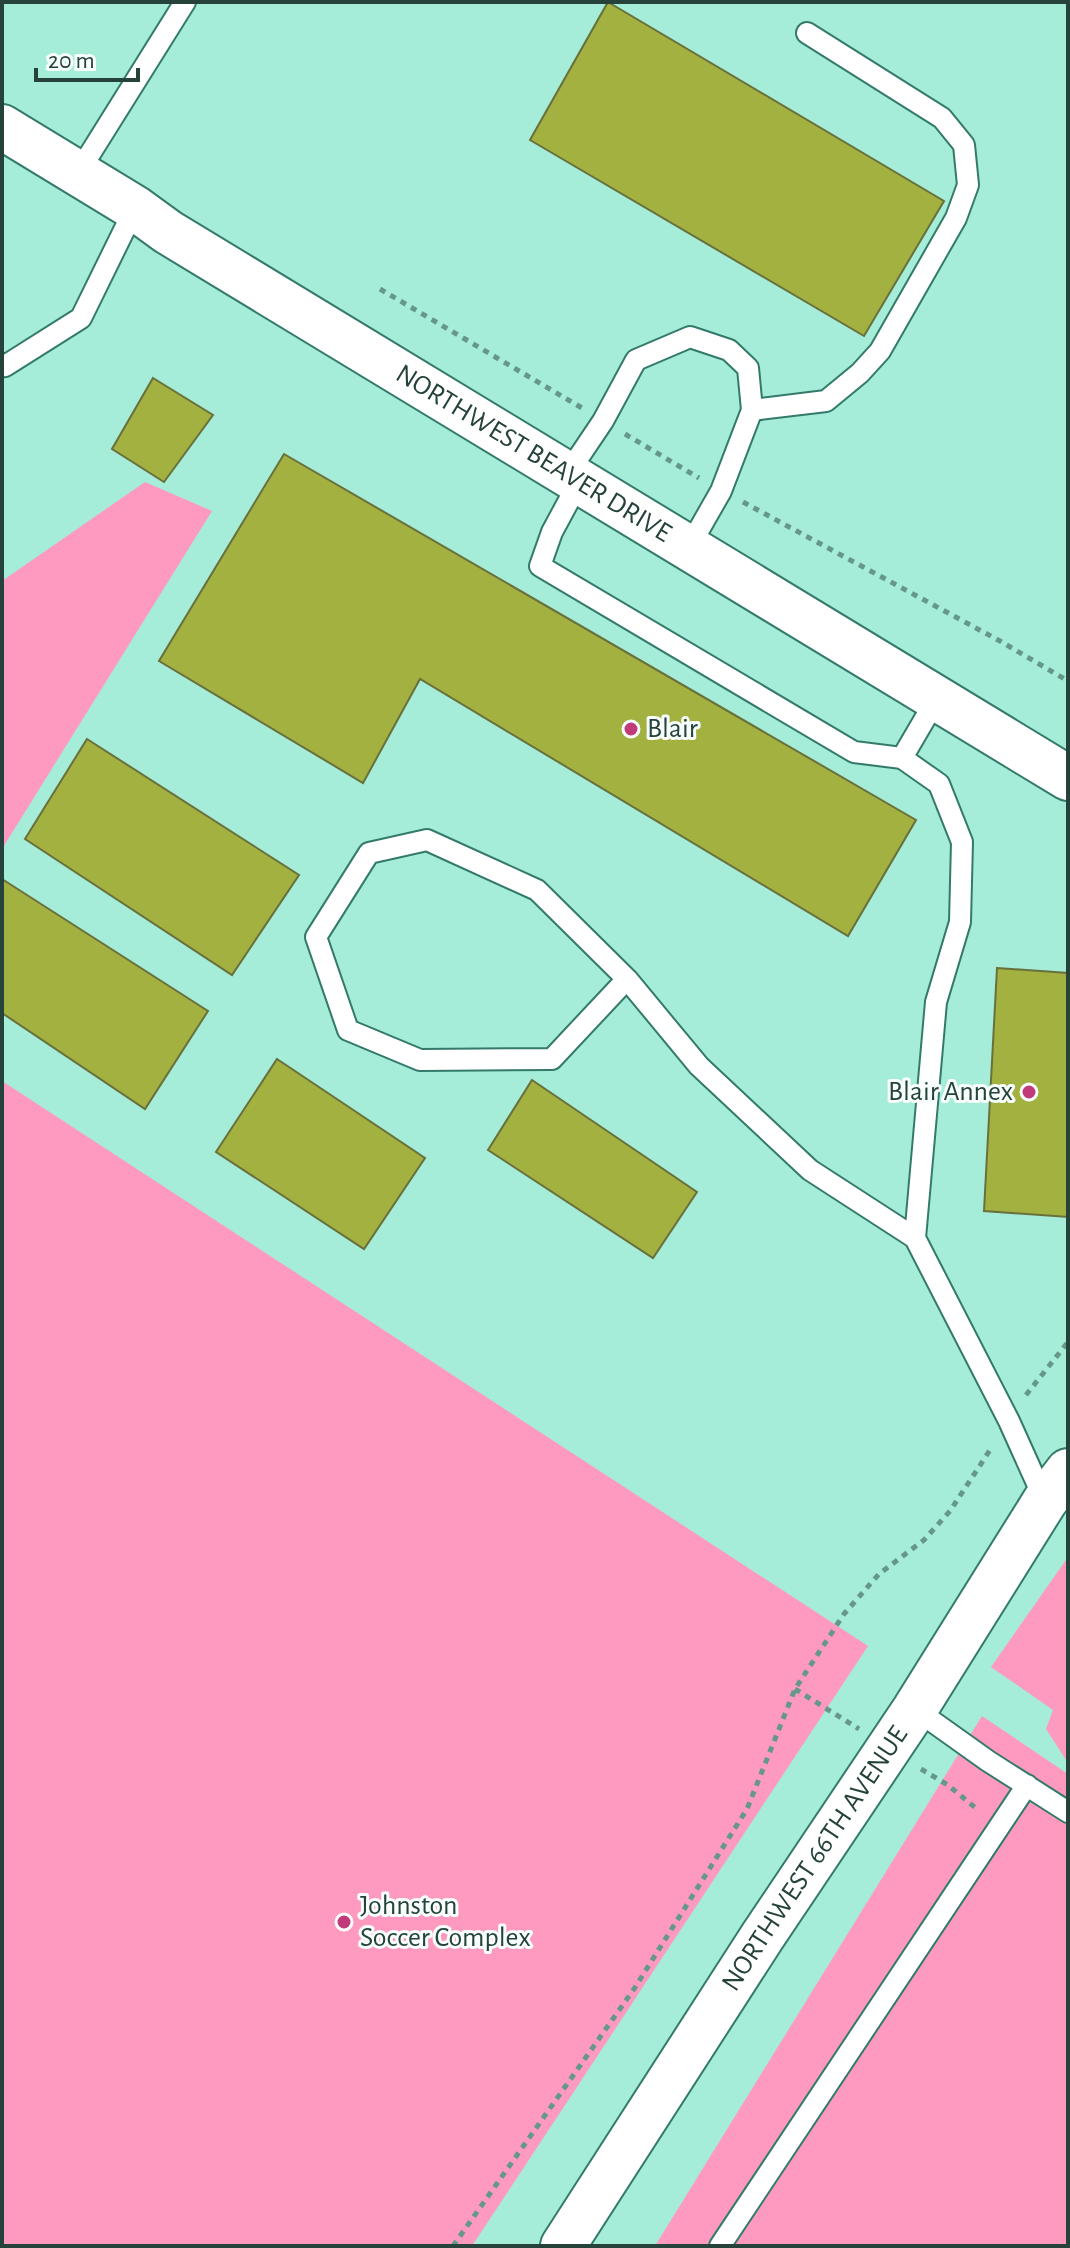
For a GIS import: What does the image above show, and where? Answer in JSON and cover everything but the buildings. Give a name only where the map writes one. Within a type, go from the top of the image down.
[{"type":"main road","name":"NORTHWEST BEAVER DRIVE","points":[[2,127],[135,208],[168,232],[1068,778]]},
{"type":"main road","name":"NORTHWEST 66TH AVENUE","points":[[563,2246],[762,1937],[915,1709],[1056,1486]]},
{"type":"lane","points":[[78,173],[185,2]]},
{"type":"lane","points":[[752,410],[826,401],[860,373],[888,338],[956,218],[968,185],[964,145],[942,118],[807,33]]},
{"type":"lane","points":[[2,364],[5,366],[81,318],[135,208]]},
{"type":"lane","points":[[689,547],[721,491],[752,410],[748,368],[729,350],[690,337],[636,360],[574,477],[540,566],[854,752],[902,758],[939,784],[962,842],[960,922],[936,1002],[915,1238]]},
{"type":"lane","points":[[902,758],[937,698]]},
{"type":"lane","points":[[627,979],[552,1059],[420,1060],[348,1030],[316,937],[369,853],[427,840],[537,890],[627,979],[699,1066],[810,1170],[915,1238],[1009,1421],[1056,1486]]},
{"type":"lane","points":[[915,1709],[1068,1812]]},
{"type":"lane","points":[[720,2246],[1027,1785]]},
{"type":"path","points":[[453,2246],[634,1989],[747,1809],[795,1689],[844,1614],[879,1574],[924,1540],[950,1511],[1032,1386],[1068,1342]]},
{"type":"shaded area","points":[[145,482],[212,511],[2,849],[2,581]]},
{"type":"shaded area","name":"Johnston Soccer Complex","points":[[2,1081],[868,1646],[472,2246],[2,2246]]},
{"type":"shaded area","points":[[1068,1557],[1068,1763],[1046,1729],[1053,1710],[991,1667]]},
{"type":"shaded area","points":[[982,1716],[1068,1774],[1068,2246],[655,2246]]},
{"type":"place","name":"Blair","points":[[631,729]]},
{"type":"place","name":"Blair Annex","points":[[1029,1092]]},
{"type":"place","name":"Johnston Soccer Complex","points":[[344,1922]]}]
